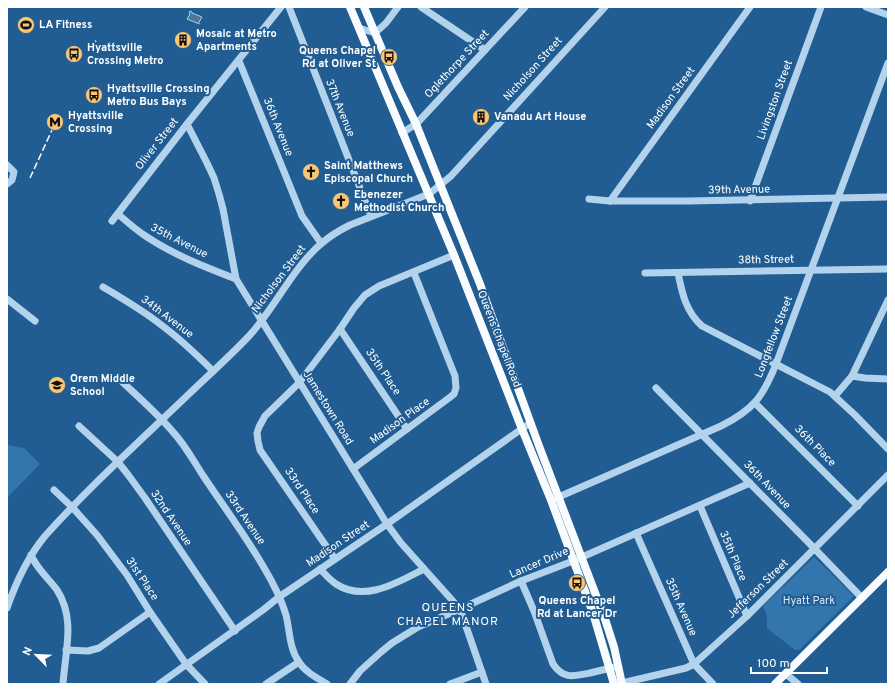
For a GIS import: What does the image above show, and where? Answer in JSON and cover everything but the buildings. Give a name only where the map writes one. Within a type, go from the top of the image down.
[{"type":"main road","name":"Queens Chapel Road","points":[[350,7],[454,255],[522,429],[581,557],[614,647],[618,666],[619,684]]},
{"type":"main road","name":"Queens Chapel Road","points":[[364,7],[398,87],[416,124],[439,186],[480,284],[530,423],[555,499],[573,561],[593,613],[610,669],[619,684]]},
{"type":"main road","points":[[775,684],[888,572]]},
{"type":"street","name":"Oliver Street","points":[[112,221],[187,124],[281,7]]},
{"type":"street","name":"37th Avenue","points":[[289,7],[371,216]]},
{"type":"street","points":[[358,28],[375,33],[386,23],[398,7]]},
{"type":"street","points":[[421,7],[485,50]]},
{"type":"street","name":"Oglethorpe Street","points":[[402,133],[416,124],[525,7]]},
{"type":"street","name":"Nicholson Street","points":[[7,608],[18,580],[31,555],[45,536],[72,507],[248,336],[304,261],[322,243],[341,230],[361,220],[429,194],[451,176],[605,7]]},
{"type":"street","name":"Madison Street","points":[[610,201],[750,7]]},
{"type":"street","name":"Livingston Street","points":[[750,201],[821,7]]},
{"type":"street","points":[[866,7],[888,15]]},
{"type":"street","name":"36th Avenue","points":[[238,61],[302,216],[322,243]]},
{"type":"street","name":"Longfellow Street","points":[[555,499],[703,435],[734,420],[756,403],[767,386],[776,364],[888,63]]},
{"type":"street","name":"Jamestown Road","points":[[187,124],[214,178],[223,209],[236,279],[387,524],[401,543],[460,609],[486,684]]},
{"type":"street","points":[[7,165],[14,172],[14,176],[7,184]]},
{"type":"street","name":"39th Avenue","points":[[589,199],[610,201],[750,201],[888,198]]},
{"type":"street","name":"35th Avenue","points":[[118,214],[147,237],[172,252],[236,279]]},
{"type":"street","points":[[300,383],[365,295],[379,286],[414,273],[454,255]]},
{"type":"street","name":"38th Street","points":[[645,273],[888,269]]},
{"type":"street","name":"Madison Place","points":[[353,469],[449,398],[454,394],[456,388],[455,376],[414,273]]},
{"type":"street","points":[[678,273],[684,298],[696,321],[711,332],[826,389],[855,415],[888,449]]},
{"type":"street","name":"34th Avenue","points":[[103,287],[159,323],[188,346],[213,371]]},
{"type":"street","points":[[7,299],[35,321]]},
{"type":"street","points":[[835,396],[852,376],[888,300]]},
{"type":"street","name":"35th Place","points":[[340,328],[407,429]]},
{"type":"street","points":[[852,376],[888,379]]},
{"type":"street","name":"33rd Avenue","points":[[117,377],[174,432],[182,443],[270,578],[286,616],[294,653],[299,662],[306,670],[327,684]]},
{"type":"street","name":"33rd Place","points":[[300,383],[265,416],[257,433],[258,442],[260,450],[335,559]]},
{"type":"street","name":"36th Avenue","points":[[656,388],[862,598]]},
{"type":"street","name":"36th Place","points":[[756,403],[858,506]]},
{"type":"street","name":"Madison Street","points":[[159,684],[264,610],[279,597],[387,524],[530,423]]},
{"type":"street","name":"32nd Avenue","points":[[79,426],[118,462],[145,498],[234,631]]},
{"type":"street","name":"Jefferson Street","points":[[619,684],[686,668],[694,664],[747,616],[888,476]]},
{"type":"street","name":"Lancer Drive","points":[[350,684],[370,661],[392,643],[418,627],[700,506],[750,483]]},
{"type":"street","name":"31st Place","points":[[54,490],[72,507],[102,541],[186,664],[205,684]]},
{"type":"street","name":"35th Place","points":[[700,506],[747,616]]},
{"type":"street","name":"35th Avenue","points":[[636,533],[694,664],[713,684]]},
{"type":"street","points":[[31,555],[39,570],[56,590],[66,608],[68,634],[63,684]]},
{"type":"street","points":[[320,569],[338,586],[363,592],[387,586],[424,569]]},
{"type":"street","points":[[521,582],[534,611],[553,664],[559,671],[566,675],[575,676],[618,666]]},
{"type":"street","points":[[66,650],[88,651],[99,648],[150,612]]},
{"type":"street","points":[[266,684],[299,662]]},
{"type":"street","points":[[450,684],[482,672]]},
{"type":"street","points":[[786,674],[798,684]]},
{"type":"green space","points":[[7,445],[24,448],[40,464],[7,498]]},
{"type":"green space","name":"Hyatt Park","points":[[814,557],[854,596],[799,650],[795,650],[767,628],[767,615],[763,606]]},
{"type":"shaded area","points":[[190,11],[202,17],[199,24],[187,19]]},
{"type":"railway","points":[[93,47],[97,38]]},
{"type":"railway","points":[[30,178],[58,117]]},
{"type":"place","name":"LA Fitness","points":[[26,25]]},
{"type":"place","name":"Mosaic at Metro Apartments","points":[[183,40]]},
{"type":"place","name":"Hyattsville Crossing Metro","points":[[74,54]]},
{"type":"place","name":"Queens Chapel Rd at Oliver St","points":[[389,57]]},
{"type":"place","name":"Hyattsville Crossing Metro Bus Bays","points":[[94,95]]},
{"type":"place","name":"Vanadu Art House","points":[[481,117]]},
{"type":"place","name":"Hyattsville Crossing","points":[[55,122]]},
{"type":"place","name":"Saint Matthews Episcopal Church","points":[[311,172]]},
{"type":"place","name":"Ebenezer Methodist Church","points":[[341,201]]},
{"type":"place","name":"Orem Middle School","points":[[57,385]]},
{"type":"place","name":"Queens Chapel Rd at Lancer Dr","points":[[577,583]]},
{"type":"district","name":"QUEENS CHAPEL MANOR","points":[[448,615]]}]
